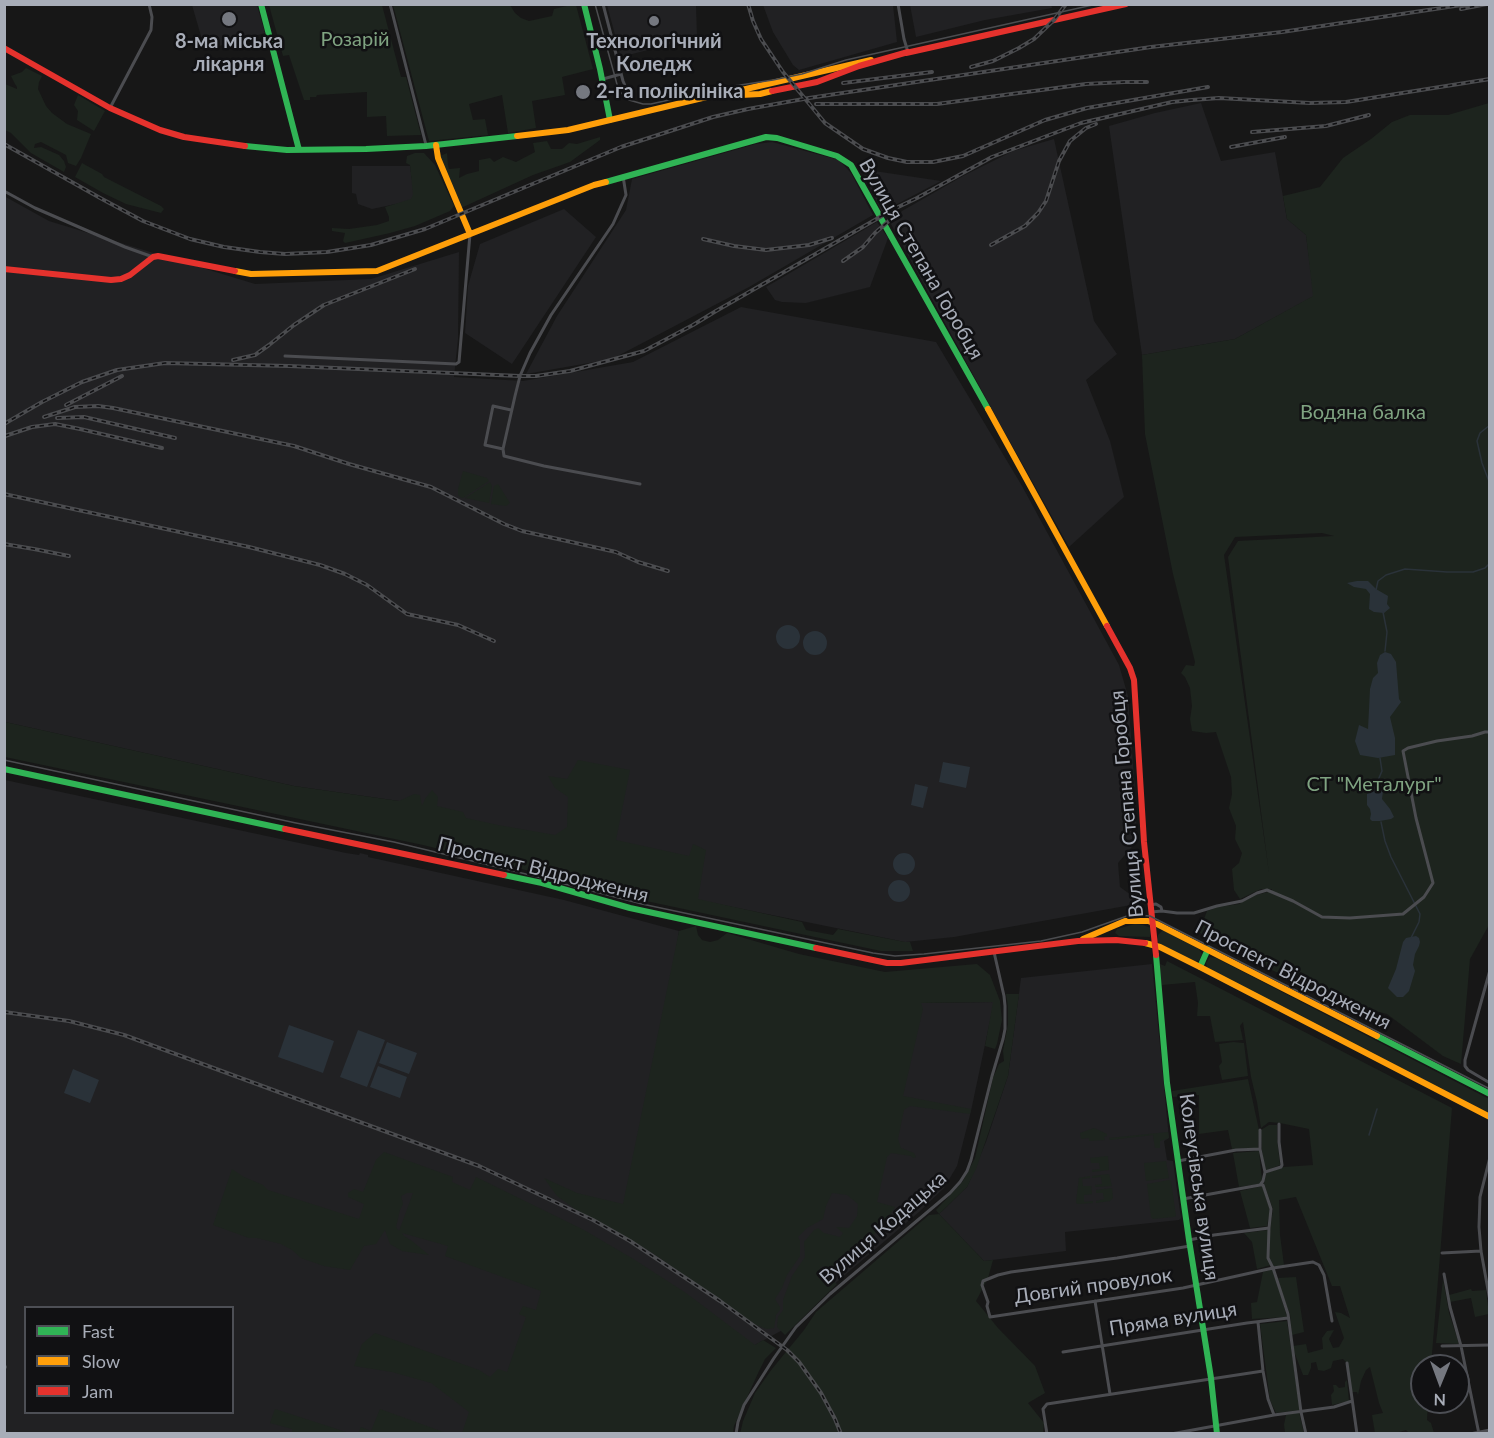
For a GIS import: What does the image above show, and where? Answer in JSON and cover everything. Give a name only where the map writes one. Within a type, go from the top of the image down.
[{"type":"main road","points":[[261,4],[299,150]]},
{"type":"main road","points":[[584,4],[610,120]]},
{"type":"main road","points":[[4,48],[110,108],[160,130],[184,137],[250,147],[299,150],[366,149],[426,146],[568,130],[859,62],[1126,4]]},
{"type":"main road","name":"Вулиця Степана Горобця","points":[[153,257],[166,256],[251,274],[377,271],[594,185],[766,137],[777,138],[837,156],[851,165],[1130,668],[1134,680],[1144,842],[1156,945]]},
{"type":"main road","points":[[436,145],[438,158],[470,234]]},
{"type":"main road","points":[[4,269],[111,280],[130,275],[153,257]]},
{"type":"main road","name":"Проспект Відродження","points":[[4,768],[542,883],[630,908],[871,960],[901,963],[1078,941],[1116,940],[1156,945],[1490,1117]]},
{"type":"main road","name":"Проспект Відродження","points":[[1078,941],[1125,921],[1153,922],[1490,1094]]},
{"type":"main road","name":"Колеусівська вулиця","points":[[1156,945],[1160,1008],[1178,1161],[1217,1430]]},
{"type":"main road","points":[[1200,967],[1208,949]]},
{"type":"street","points":[[110,108],[151,30],[152,16],[149,4]]},
{"type":"street","points":[[390,4],[426,146]]},
{"type":"street","points":[[603,4],[621,74],[630,94]]},
{"type":"street","points":[[898,4],[908,52]]},
{"type":"street","points":[[602,79],[621,74]]},
{"type":"street","points":[[623,176],[626,195],[614,224],[551,315],[537,338],[520,376],[503,448],[504,456],[640,484]]},
{"type":"street","points":[[4,191],[35,208],[153,257]]},
{"type":"street","points":[[285,356],[456,364],[459,362],[470,234]]},
{"type":"street","points":[[503,448],[485,445],[493,406],[511,410]]},
{"type":"street","points":[[1151,908],[1177,914],[1194,913],[1242,901],[1266,890],[1293,901],[1322,917],[1381,917],[1403,914],[1424,897],[1433,883],[1416,818],[1403,751],[1437,741],[1490,732]]},
{"type":"street","points":[[1151,908],[1159,905],[1162,911]]},
{"type":"street","name":"Вулиця Кодацька","points":[[736,1434],[744,1406],[796,1328],[830,1294],[950,1193],[967,1171],[1005,1029],[1004,996],[994,952]]},
{"type":"street","points":[[1490,970],[1465,1060],[1468,1070],[1490,1083]]},
{"type":"street","points":[[1264,1172],[1282,1165],[1279,1124]]},
{"type":"street","points":[[1260,1130],[1260,1149],[1264,1172],[1260,1185]]},
{"type":"street","points":[[1178,1161],[1236,1150],[1260,1149]]},
{"type":"street","points":[[1490,1157],[1480,1197],[1479,1227],[1490,1302]]},
{"type":"street","points":[[1183,1199],[1263,1185],[1271,1209],[1268,1258],[1288,1314],[1306,1434]]},
{"type":"street","points":[[1189,1243],[1214,1235],[1269,1228]]},
{"type":"street","name":"Довгий провулок","points":[[1189,1243],[998,1275],[983,1281],[981,1286],[988,1302],[990,1317],[1197,1285],[1273,1268],[1314,1262],[1319,1265],[1324,1275],[1332,1321]]},
{"type":"street","points":[[1442,1253],[1481,1251]]},
{"type":"street","points":[[1444,1274],[1479,1433]]},
{"type":"street","points":[[1095,1301],[1110,1394]]},
{"type":"street","name":"Пряма вулиця","points":[[1063,1352],[1288,1318]]},
{"type":"street","points":[[1258,1322],[1263,1371],[1268,1399],[1274,1415]]},
{"type":"street","points":[[1442,1346],[1490,1345]]},
{"type":"street","points":[[1347,1363],[1358,1434]]},
{"type":"street","points":[[1047,1434],[1043,1409],[1047,1404],[1263,1371]]},
{"type":"street","points":[[1172,1434],[1217,1430],[1274,1415],[1334,1407],[1352,1401]]},
{"type":"street","points":[[1470,1434],[1490,1430]]},
{"type":"shaded area","points":[[1051,4],[1052,8],[985,20],[916,37],[910,5]]},
{"type":"shaded area","name":"8-ма міська лікарня","points":[[192,5],[257,5],[265,33],[205,50]]},
{"type":"shaded area","name":"Технологічний Коледж","points":[[607,5],[696,5],[697,37],[621,57]]},
{"type":"shaded area","points":[[763,5],[893,5],[897,42],[799,70],[793,65],[773,32]]},
{"type":"shaded area","points":[[1201,103],[1221,161],[1275,152],[1287,219],[1306,235],[1314,296],[1235,339],[1142,355],[1109,126]]},
{"type":"shaded area","points":[[1054,139],[1094,321],[1117,354],[1086,380],[1110,441],[1124,497],[1069,547],[891,224],[902,211],[963,176],[1013,151]]},
{"type":"shaded area","points":[[772,142],[839,160],[851,173],[873,215],[749,287],[612,359],[526,374],[557,316],[626,210],[632,179],[756,144]]},
{"type":"shaded area","points":[[352,166],[410,166],[415,200],[372,209],[358,204],[356,194],[352,193]]},
{"type":"shaded area","points":[[861,169],[941,181],[882,212]]},
{"type":"shaded area","points":[[4,196],[49,221],[255,284],[371,279],[459,252],[458,339],[454,377],[523,381],[633,362],[741,307],[936,342],[1022,486],[1119,665],[1128,696],[1137,841],[1118,863],[1120,887],[1142,903],[954,937],[905,942],[698,900],[399,801],[294,786],[5,722]]},
{"type":"shaded area","points":[[564,209],[596,237],[512,364],[465,333],[468,286],[480,244]]},
{"type":"shaded area","points":[[877,222],[888,238],[870,287],[806,303],[775,300],[766,287]]},
{"type":"shaded area","points":[[1368,581],[1388,596],[1387,604],[1390,608],[1384,613],[1369,609],[1370,594],[1366,589],[1347,583]]},
{"type":"shaded area","points":[[788,625],[796,629],[800,637],[796,645],[788,649],[780,645],[776,637],[780,629]]},
{"type":"shaded area","points":[[815,631],[823,635],[827,643],[823,651],[815,655],[807,651],[803,643],[807,635]]},
{"type":"shaded area","points":[[1385,652],[1391,654],[1396,662],[1401,702],[1390,717],[1395,738],[1395,755],[1378,758],[1360,755],[1355,741],[1359,725],[1368,729],[1370,689],[1373,678],[1378,673],[1377,663],[1380,655]]},
{"type":"shaded area","points":[[943,762],[970,767],[966,788],[939,782]]},
{"type":"shaded area","points":[[5,780],[346,853],[359,855],[360,853],[368,857],[564,900],[679,931],[676,950],[920,1003],[994,1002],[957,1166],[944,1188],[788,1327],[755,1345],[718,1433],[5,1434]]},
{"type":"shaded area","points":[[915,784],[928,787],[923,808],[911,805]]},
{"type":"shaded area","points":[[1375,786],[1383,791],[1382,799],[1394,817],[1391,819],[1372,821],[1370,819],[1367,794]]},
{"type":"shaded area","points":[[904,853],[912,856],[915,864],[912,872],[904,875],[896,872],[893,864],[896,856]]},
{"type":"shaded area","points":[[899,880],[907,883],[910,891],[907,899],[899,902],[891,899],[888,891],[891,883]]},
{"type":"shaded area","points":[[1416,936],[1420,942],[1415,954],[1413,965],[1415,971],[1409,991],[1403,997],[1397,997],[1388,988],[1403,942],[1406,938]]},
{"type":"shaded area","points":[[1152,964],[1169,1138],[1164,1141],[1167,1160],[1173,1161],[1181,1218],[1065,1232],[1066,1251],[984,1261],[939,1214],[967,1187],[986,1142],[1008,1076],[1021,978]]},
{"type":"shaded area","points":[[289,1025],[334,1041],[323,1073],[278,1057]]},
{"type":"shaded area","points":[[358,1030],[385,1040],[367,1087],[340,1077]]},
{"type":"shaded area","points":[[387,1042],[417,1053],[409,1074],[379,1063]]},
{"type":"shaded area","points":[[378,1066],[407,1077],[400,1098],[370,1087]]},
{"type":"shaded area","points":[[73,1069],[99,1080],[90,1103],[64,1093]]},
{"type":"green space","name":"Розарій","points":[[269,5],[382,5],[401,77],[406,77],[421,135],[387,136],[386,116],[367,117],[367,92],[317,95],[310,97],[310,100],[304,100],[289,55],[283,56]]},
{"type":"green space","points":[[393,5],[510,5],[515,13],[529,21],[552,16],[554,9],[576,5],[593,69],[562,77],[565,95],[532,101],[536,128],[508,133],[502,95],[469,104],[473,120],[485,119],[488,135],[429,141]]},
{"type":"green space","points":[[26,68],[42,76],[38,89],[52,113],[67,124],[91,134],[76,166],[68,163],[66,155],[41,142],[35,144],[34,148],[41,147],[59,155],[66,167],[64,172],[31,153],[5,130],[5,84],[17,89],[11,76]]},
{"type":"green space","points":[[78,95],[105,111],[94,131],[77,120],[78,111],[74,105]]},
{"type":"green space","points":[[1489,103],[1490,923],[1470,959],[1461,1064],[1443,1056],[1387,1014],[1339,1002],[1213,942],[1199,932],[1207,911],[1239,904],[1256,895],[1272,891],[1272,889],[1261,889],[1240,899],[1234,890],[1232,869],[1239,863],[1242,853],[1235,839],[1236,826],[1229,808],[1232,794],[1231,777],[1216,732],[1192,731],[1190,688],[1181,673],[1186,665],[1194,666],[1195,662],[1173,574],[1145,434],[1142,355],[1235,339],[1313,296],[1306,235],[1287,219],[1283,196],[1320,187],[1343,158],[1392,122],[1410,115],[1448,115]],"holes":[[[1322,533],[1334,536],[1238,541],[1228,557],[1269,873],[1224,555],[1235,537]]]},
{"type":"green space","points":[[600,137],[600,140],[570,162],[533,175],[461,208],[440,160],[440,156],[447,153],[449,169],[460,168],[459,178],[479,171],[479,160],[490,158],[494,162],[503,157],[516,162],[535,152],[533,143],[547,141],[551,149],[562,149],[569,143],[577,144]]},
{"type":"green space","points":[[424,153],[435,165],[454,206],[450,211],[415,226],[345,243],[343,241],[345,233],[332,231],[332,228],[349,229],[389,221],[385,207],[411,199],[413,195],[410,165],[406,163],[407,156]]},
{"type":"green space","points":[[82,163],[164,209],[161,213],[126,204],[103,193],[75,177]]},
{"type":"green space","points":[[463,471],[487,478],[489,481],[463,498],[460,497],[458,489]]},
{"type":"green space","points":[[490,482],[492,486],[489,503],[465,498]]},
{"type":"green space","points":[[498,484],[510,503],[506,506],[491,504],[494,486]]},
{"type":"green space","points":[[5,722],[294,786],[399,801],[414,794],[420,795],[422,806],[432,790],[438,797],[437,806],[463,812],[466,818],[555,835],[567,827],[568,797],[555,788],[548,776],[567,779],[578,760],[630,770],[616,840],[689,856],[693,844],[706,850],[698,899],[802,922],[806,930],[833,935],[838,929],[910,942],[913,951],[881,951],[632,898],[423,845],[5,757]]},
{"type":"green space","points":[[1135,924],[1151,928],[1150,937],[1119,936],[1115,933],[1117,929]]},
{"type":"green space","points":[[696,926],[702,940],[710,942],[718,940],[727,933],[799,954],[885,972],[977,964],[990,975],[1000,1001],[1002,1020],[995,1049],[985,1046],[993,1002],[921,1003],[923,1009],[903,1096],[971,1109],[970,1114],[910,1106],[904,1110],[898,1139],[901,1148],[914,1153],[916,1157],[891,1153],[887,1157],[877,1202],[895,1207],[880,1230],[846,1254],[835,1272],[821,1266],[822,1273],[837,1284],[785,1335],[777,1327],[778,1317],[783,1310],[783,1300],[792,1276],[805,1257],[804,1242],[818,1228],[824,1233],[840,1237],[843,1233],[836,1227],[849,1228],[857,1216],[858,1204],[847,1195],[832,1193],[823,1219],[807,1228],[798,1237],[800,1256],[775,1299],[780,1310],[776,1315],[774,1328],[767,1329],[756,1325],[651,1252],[575,1209],[557,1196],[544,1178],[577,1193],[623,1204],[679,931]]},
{"type":"green space","points":[[1162,931],[1199,949],[1202,954],[1199,961],[1195,962],[1159,944],[1158,935]]},
{"type":"green space","points":[[1210,957],[1216,958],[1489,1099],[1489,1115],[1207,969],[1206,963]]},
{"type":"green space","points":[[1167,961],[1452,1108],[1432,1354],[1410,1354],[1410,1414],[1427,1414],[1427,1420],[1431,1423],[1434,1433],[1409,1433],[1406,1430],[1396,1433],[1375,1433],[1372,1415],[1383,1413],[1370,1367],[1361,1381],[1358,1395],[1357,1392],[1351,1392],[1347,1363],[1343,1359],[1333,1361],[1331,1368],[1324,1371],[1318,1370],[1316,1362],[1311,1363],[1308,1375],[1303,1375],[1293,1346],[1306,1344],[1308,1353],[1323,1349],[1322,1338],[1327,1331],[1334,1330],[1329,1339],[1333,1348],[1339,1347],[1344,1338],[1335,1312],[1350,1318],[1340,1286],[1332,1286],[1296,1197],[1279,1200],[1284,1265],[1274,1267],[1269,1258],[1273,1209],[1264,1184],[1266,1173],[1284,1167],[1313,1165],[1309,1129],[1269,1122],[1261,1128],[1243,1022],[1240,1026],[1243,1040],[1215,1042],[1210,1016],[1197,1016],[1195,982],[1162,985],[1160,964],[1165,966]]},
{"type":"green space","points":[[1006,994],[1019,994],[1008,1076],[976,1169],[967,1187],[939,1214],[936,1210],[963,1181],[975,1158],[993,1078],[999,1064],[1004,1061],[1003,1051],[1008,1024]]},
{"type":"green space","points":[[1244,1043],[1248,1076],[1222,1080],[1219,1066],[1222,1062],[1219,1044]]},
{"type":"green space","points":[[1248,1079],[1259,1130],[1258,1148],[1232,1149],[1228,1130],[1199,1134],[1199,1095],[1173,1097],[1172,1091]]},
{"type":"green space","points":[[1269,1125],[1277,1125],[1280,1165],[1265,1171],[1261,1130]]},
{"type":"green space","points":[[1094,1128],[1107,1134],[1104,1137],[1105,1140],[1081,1139],[1080,1133]]},
{"type":"green space","points":[[1168,1132],[1169,1138],[1160,1141],[1160,1148],[1155,1148],[1153,1135],[1110,1140],[1109,1138]]},
{"type":"green space","points":[[1259,1151],[1262,1180],[1259,1184],[1239,1187],[1233,1153]]},
{"type":"green space","points":[[384,1152],[453,1177],[452,1182],[470,1190],[476,1177],[584,1230],[635,1260],[686,1293],[755,1345],[763,1340],[776,1348],[765,1359],[734,1426],[733,1433],[462,1433],[469,1412],[431,1383],[392,1372],[354,1366],[362,1344],[375,1333],[479,1370],[490,1377],[498,1369],[507,1372],[526,1317],[519,1314],[523,1306],[536,1310],[541,1291],[445,1256],[448,1246],[402,1233],[429,1255],[402,1251],[390,1244],[385,1230],[376,1244],[364,1246],[350,1270],[324,1266],[301,1258],[281,1244],[249,1238],[213,1225],[232,1169],[268,1190],[359,1219],[364,1204],[348,1197],[348,1193],[354,1189],[363,1192],[376,1160]],"holes":[[[413,1193],[399,1231],[396,1227],[403,1204],[401,1196]]]},
{"type":"green space","points":[[1108,1156],[1109,1170],[1092,1172],[1092,1170],[1100,1169],[1099,1163],[1091,1163],[1090,1158]]},
{"type":"green space","points":[[1166,1161],[1169,1178],[1146,1181],[1144,1163]]},
{"type":"green space","points":[[1109,1174],[1112,1186],[1095,1187],[1095,1185],[1102,1184],[1101,1177],[1092,1178],[1092,1176]]},
{"type":"green space","points":[[1090,1176],[1090,1178],[1082,1179],[1083,1186],[1091,1186],[1092,1194],[1084,1195],[1084,1202],[1093,1201],[1093,1203],[1077,1204],[1079,1178]]},
{"type":"green space","points":[[1169,1180],[1176,1216],[1153,1219],[1147,1184]]},
{"type":"green space","points":[[1262,1186],[1270,1210],[1267,1226],[1250,1228],[1240,1191]]},
{"type":"green space","points":[[1112,1188],[1113,1198],[1110,1201],[1096,1203],[1104,1199],[1103,1193],[1096,1193],[1096,1190]]},
{"type":"green space","points":[[939,1214],[984,1261],[993,1260],[988,1278],[976,1301],[998,1328],[1035,1366],[1045,1393],[1028,1403],[1044,1423],[1043,1433],[740,1434],[755,1393],[816,1312],[929,1215]]},
{"type":"green space","points":[[1268,1230],[1268,1258],[1271,1265],[1257,1269],[1252,1242],[1244,1233]]},
{"type":"green space","points":[[1273,1269],[1287,1317],[1252,1319],[1251,1303],[1257,1302],[1263,1272]]},
{"type":"green space","points":[[1296,1277],[1304,1332],[1292,1335],[1290,1314],[1278,1278]]},
{"type":"green space","points":[[1443,1279],[1449,1313],[1459,1344],[1436,1343]]},
{"type":"green space","points":[[1471,1289],[1472,1291],[1486,1290],[1489,1314],[1475,1317],[1471,1298],[1450,1302],[1449,1295]]},
{"type":"green space","points":[[1287,1321],[1300,1410],[1276,1413],[1270,1400],[1260,1324]]},
{"type":"green space","points":[[1347,1380],[1349,1401],[1332,1405],[1333,1385],[1339,1388],[1345,1387]]},
{"type":"green space","points":[[275,1409],[349,1433],[292,1433],[292,1429],[270,1423]]},
{"type":"green space","points":[[380,1409],[446,1433],[358,1433],[361,1427],[371,1431]]},
{"type":"green space","points":[[1299,1412],[1304,1433],[1282,1434],[1285,1432],[1286,1415]]},
{"type":"waterway","points":[[1490,425],[1480,433],[1477,441],[1490,484]]},
{"type":"waterway","points":[[1376,590],[1378,581],[1386,575],[1405,569],[1473,572],[1485,568],[1490,563]]},
{"type":"waterway","points":[[1383,612],[1387,632],[1385,651]]},
{"type":"waterway","points":[[1375,787],[1382,771],[1380,758]]},
{"type":"waterway","points":[[1381,822],[1391,857],[1420,914],[1419,922],[1411,938]]},
{"type":"waterway","points":[[1369,1135],[1377,1109]]},
{"type":"tram line","points":[[595,4],[618,88],[629,100],[643,104],[802,74],[846,60],[1097,4]]},
{"type":"tram line","points":[[4,760],[394,842],[642,904],[895,956],[1041,941],[1082,932],[1127,916],[1150,916],[1490,1089]]},
{"type":"railway","points":[[748,4],[761,39],[783,72],[825,123],[863,149],[907,162],[933,162],[963,156],[1045,120],[1087,108],[1208,87]]},
{"type":"railway","points":[[971,67],[993,61],[1034,39],[1054,20],[1066,4]]},
{"type":"railway","points":[[4,144],[143,221],[190,239],[260,252],[285,254],[327,252],[371,245],[425,229],[621,147],[713,117],[748,109],[1151,47],[1282,32],[1468,4]]},
{"type":"railway","points":[[1461,9],[1487,4]]},
{"type":"railway","points":[[843,83],[932,72]]},
{"type":"railway","points":[[4,424],[82,382],[117,370],[165,363],[520,376],[570,371],[644,351],[894,209],[992,157],[1081,123],[1172,102],[1219,98],[1310,103],[1346,102],[1490,79]]},
{"type":"railway","points":[[816,104],[937,104],[1086,84],[1147,82]]},
{"type":"railway","points":[[1252,132],[1326,126],[1369,115]]},
{"type":"railway","points":[[991,245],[1025,226],[1038,213],[1046,201],[1059,161],[1070,141],[1086,128],[1096,124]]},
{"type":"railway","points":[[1231,147],[1285,137]]},
{"type":"railway","points":[[843,261],[863,247],[898,213]]},
{"type":"railway","points":[[703,239],[766,250],[809,245],[832,238]]},
{"type":"railway","points":[[233,360],[255,355],[324,305],[415,269]]},
{"type":"railway","points":[[66,405],[122,376]]},
{"type":"railway","points":[[44,417],[75,407],[98,406],[294,446],[431,487],[522,531],[616,552],[638,562],[668,571]]},
{"type":"railway","points":[[57,418],[84,417],[175,438]]},
{"type":"railway","points":[[5,436],[32,427],[55,424],[162,448]]},
{"type":"railway","points":[[4,494],[249,547],[320,565],[367,585],[407,614],[458,625],[494,641]]},
{"type":"railway","points":[[4,544],[69,556]]},
{"type":"railway","points":[[4,1012],[69,1021],[124,1035],[479,1166],[593,1220],[630,1241],[720,1301],[787,1350],[799,1362],[821,1393],[841,1434]]},
{"type":"traffic: fast","points":[[261,4],[299,150]]},
{"type":"traffic: fast","points":[[584,4],[610,120]]},
{"type":"traffic: fast","points":[[245,146],[287,150],[366,149],[426,146],[517,136]]},
{"type":"traffic: fast","points":[[606,182],[766,137],[777,138],[837,156],[851,165],[988,409]]},
{"type":"traffic: fast","points":[[4,769],[285,829]]},
{"type":"traffic: fast","points":[[504,875],[542,883],[630,908],[816,948]]},
{"type":"traffic: fast","points":[[1200,967],[1208,949]]},
{"type":"traffic: fast","points":[[1156,955],[1167,1083],[1211,1378],[1217,1434]]},
{"type":"traffic: fast","points":[[1377,1036],[1490,1094]]},
{"type":"traffic: slow","points":[[733,92],[871,60]]},
{"type":"traffic: slow","points":[[517,136],[568,130],[715,95],[760,94],[772,91]]},
{"type":"traffic: slow","points":[[436,145],[438,158],[470,234]]},
{"type":"traffic: slow","points":[[235,271],[251,274],[377,271],[606,182]]},
{"type":"traffic: slow","points":[[988,409],[1107,626]]},
{"type":"traffic: slow","points":[[1083,939],[1125,921],[1148,921],[1377,1036]]},
{"type":"traffic: slow","points":[[1145,943],[1160,947],[1200,967],[1490,1117]]},
{"type":"traffic: jam","points":[[906,53],[1126,4]]},
{"type":"traffic: jam","points":[[4,48],[110,108],[160,130],[184,137],[245,146]]},
{"type":"traffic: jam","points":[[772,91],[817,82],[859,66],[908,52]]},
{"type":"traffic: jam","points":[[4,269],[111,280],[130,275],[153,257],[158,256],[235,271]]},
{"type":"traffic: jam","points":[[1107,626],[1134,680],[1144,842],[1156,955]]},
{"type":"traffic: jam","points":[[285,829],[504,875]]},
{"type":"traffic: jam","points":[[816,948],[887,963],[901,963],[1078,941],[1116,940],[1145,943]]},
{"type":"place","name":"8-ма міська лікарня","points":[[229,19]]},
{"type":"place","name":"Технологічний Коледж","points":[[654,21]]},
{"type":"place","name":"2-га поліклініка","points":[[583,92]]},
{"type":"park label","name":"Водяна балка","points":[[1363,413]]},
{"type":"park label","name":"СТ \"Металург\"","points":[[1374,785]]}]
